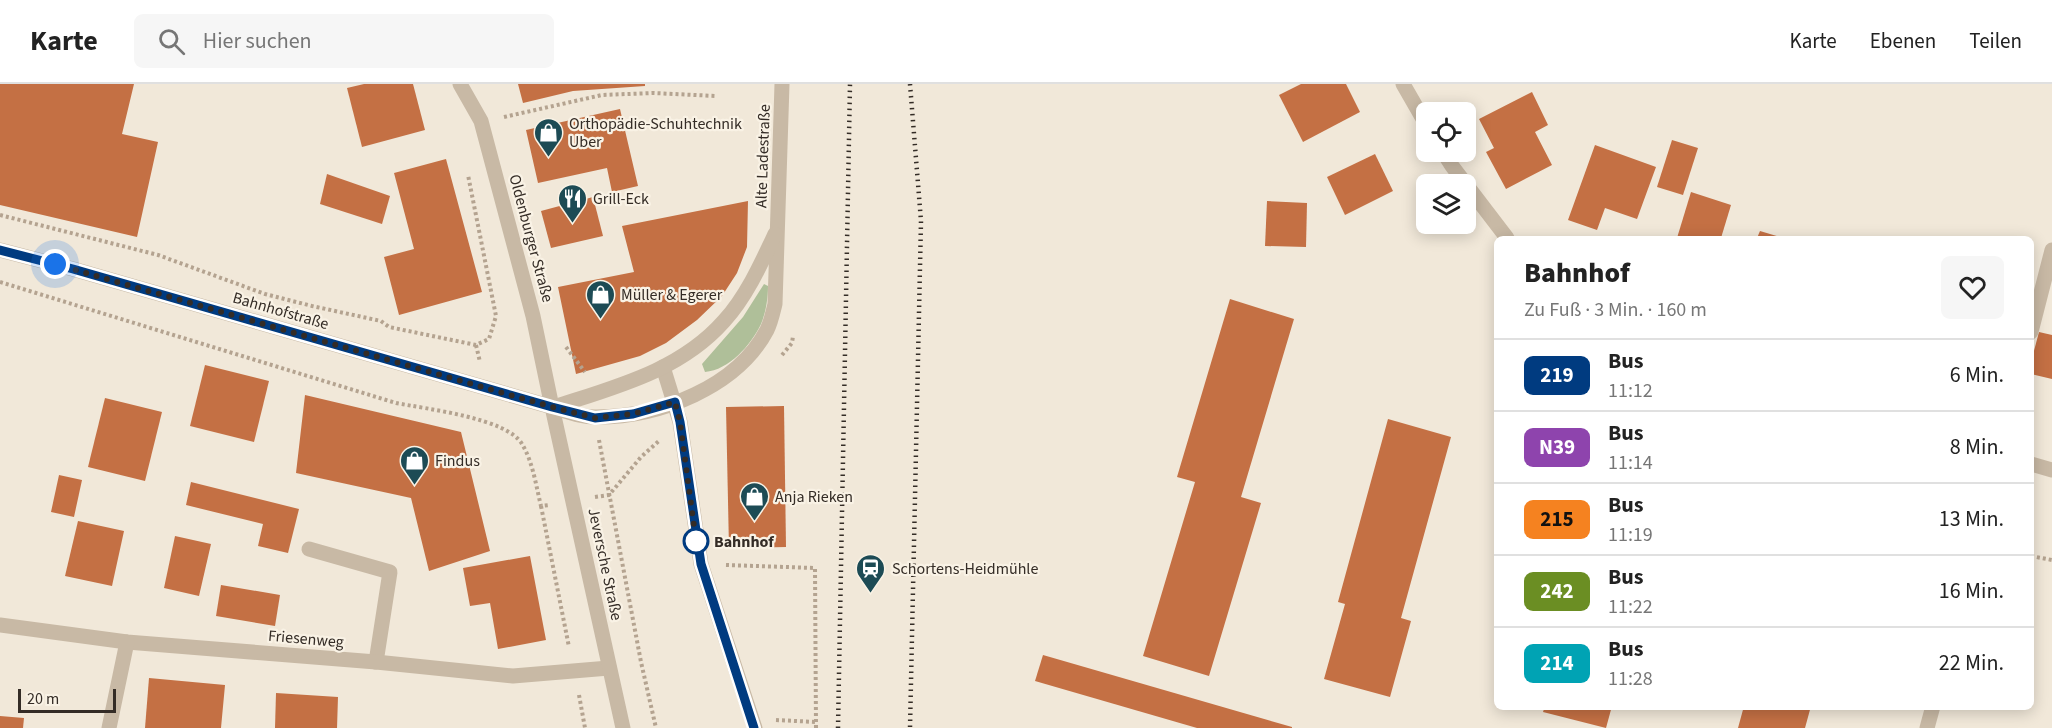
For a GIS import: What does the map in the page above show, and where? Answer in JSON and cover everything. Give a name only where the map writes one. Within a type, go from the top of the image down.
[{"type":"street","name":"Oldenburger Straße","points":[[460,84],[482,121],[533,316],[552,407]]},
{"type":"street","name":"Alte Ladestraße","points":[[552,407],[595,418],[633,414],[675,402],[728,376],[750,355],[768,329],[775,304],[782,84]]},
{"type":"street","points":[[1403,84],[1416,107]]},
{"type":"street","points":[[1449,162],[1505,236]]},
{"type":"street","name":"Alte Ladestraße","points":[[552,407],[629,383],[663,368],[699,346],[725,321],[745,292],[777,229]]},
{"type":"street","name":"Bahnhofstraße","points":[[0,250],[552,407]]},
{"type":"street","points":[[2034,320],[2052,250]]},
{"type":"street","points":[[663,368],[680,422],[701,564],[753,723]]},
{"type":"street","name":"Jeversche Straße","points":[[552,407],[623,728]]},
{"type":"street","points":[[2034,465],[2052,470]]},
{"type":"street","points":[[309,549],[390,572],[376,662]]},
{"type":"street","name":"Friesenweg","points":[[0,625],[127,642],[376,662],[513,676],[609,668]]},
{"type":"street","points":[[110,728],[127,642]]},
{"type":"street","points":[[1927,728],[1932,710]]},
{"type":"path","points":[[482,121],[537,111],[602,95],[653,93],[716,96]]},
{"type":"path","points":[[0,215],[158,255],[265,294],[381,321],[389,327],[476,345],[489,339],[496,316],[494,303]]},
{"type":"path","points":[[0,282],[396,403],[462,415],[487,423]]},
{"type":"path","points":[[609,495],[656,728]]},
{"type":"path","points":[[541,506],[585,728]]},
{"type":"path","points":[[2034,557],[2052,560]]},
{"type":"path","points":[[701,564],[815,568],[816,728]]},
{"type":"path","points":[[753,723],[816,722]]},
{"type":"green space","points":[[764,284],[768,286],[765,310],[761,324],[751,340],[731,361],[722,367],[705,372],[702,364],[743,317]]},
{"type":"building","points":[[0,84],[134,84],[122,134],[158,142],[137,237],[0,205]]},
{"type":"building","points":[[364,84],[413,84],[425,130],[362,147],[347,88]]},
{"type":"building","points":[[518,84],[645,84],[645,86],[573,91],[523,103]]},
{"type":"building","points":[[1301,84],[1346,84],[1360,112],[1303,142],[1279,95]]},
{"type":"building","points":[[1532,92],[1548,125],[1535,132],[1552,165],[1506,189],[1486,152],[1494,148],[1479,119]]},
{"type":"building","points":[[620,109],[638,186],[612,192],[607,168],[538,183],[526,130]]},
{"type":"building","points":[[1672,140],[1698,148],[1683,195],[1657,187]]},
{"type":"building","points":[[1595,145],[1656,167],[1637,219],[1605,208],[1597,230],[1568,220]]},
{"type":"building","points":[[1375,154],[1393,191],[1345,215],[1327,177]]},
{"type":"building","points":[[446,159],[482,292],[399,315],[384,257],[414,249],[394,173]]},
{"type":"building","points":[[327,174],[390,196],[382,224],[320,204]]},
{"type":"building","points":[[1691,192],[1731,205],[1722,236],[1678,236]]},
{"type":"building","name":"Grill-Eck","points":[[593,197],[603,236],[551,248],[541,211]]},
{"type":"building","points":[[748,201],[747,247],[737,273],[722,296],[697,320],[666,343],[640,356],[576,374],[558,287],[634,272],[622,226]]},
{"type":"building","points":[[1267,201],[1307,203],[1306,247],[1265,246]]},
{"type":"building","points":[[1760,231],[1776,236],[1758,236]]},
{"type":"building","points":[[1230,299],[1294,319],[1241,497],[1261,503],[1209,676],[1143,656],[1195,482],[1177,477]]},
{"type":"building","points":[[2039,332],[2052,335],[2052,379],[2034,375],[2034,351]]},
{"type":"building","points":[[205,365],[269,381],[254,442],[190,426]]},
{"type":"building","name":"Findus","points":[[305,395],[461,432],[490,551],[429,571],[411,498],[296,473]]},
{"type":"building","points":[[105,398],[162,412],[145,481],[88,467]]},
{"type":"building","name":"Bahnhof","points":[[784,406],[786,547],[729,548],[726,407]]},
{"type":"building","points":[[1388,419],[1451,437],[1401,618],[1411,621],[1390,697],[1324,679],[1345,604],[1338,602]]},
{"type":"building","points":[[59,475],[82,480],[74,517],[51,512]]},
{"type":"building","points":[[191,482],[299,509],[288,553],[258,546],[263,524],[186,505]]},
{"type":"building","points":[[78,521],[124,531],[112,586],[65,576]]},
{"type":"building","points":[[175,536],[211,544],[199,596],[164,588]]},
{"type":"building","points":[[530,556],[546,640],[498,649],[490,603],[470,606],[463,568]]},
{"type":"building","points":[[221,585],[280,595],[275,626],[216,616]]},
{"type":"building","points":[[1043,655],[1292,728],[1197,728],[1035,681]]},
{"type":"building","points":[[149,678],[225,685],[221,728],[145,728]]},
{"type":"building","points":[[276,693],[338,697],[337,728],[275,728]]},
{"type":"building","points":[[1544,710],[1611,710],[1606,728],[1543,712]]},
{"type":"building","points":[[1743,710],[1810,710],[1805,728],[1738,728]]},
{"type":"building","points":[[0,716],[24,718],[23,728],[0,728]]},
{"type":"railway","points":[[838,728],[850,84]]},
{"type":"railway","points":[[910,84],[921,221],[910,728]]},
{"type":"bus line","name":"219","points":[[0,250],[595,418],[633,414],[675,402],[701,564],[754,728]]},
{"type":"place","name":"Orthopädie-Schuhtechnik Uber","points":[[548,158]]},
{"type":"place","name":"Grill-Eck","points":[[572,224]]},
{"type":"place","name":"Müller & Egerer","points":[[600,320]]},
{"type":"place","name":"Findus","points":[[414,486]]},
{"type":"place","name":"Anja Rieken","points":[[754,522]]},
{"type":"place","name":"Bahnhof","points":[[696,541]]},
{"type":"place","name":"Schortens-Heidmühle","points":[[871,594]]},
{"type":"route","points":[[55,264],[595,418],[633,414],[675,402],[680,422],[696,541]]}]
